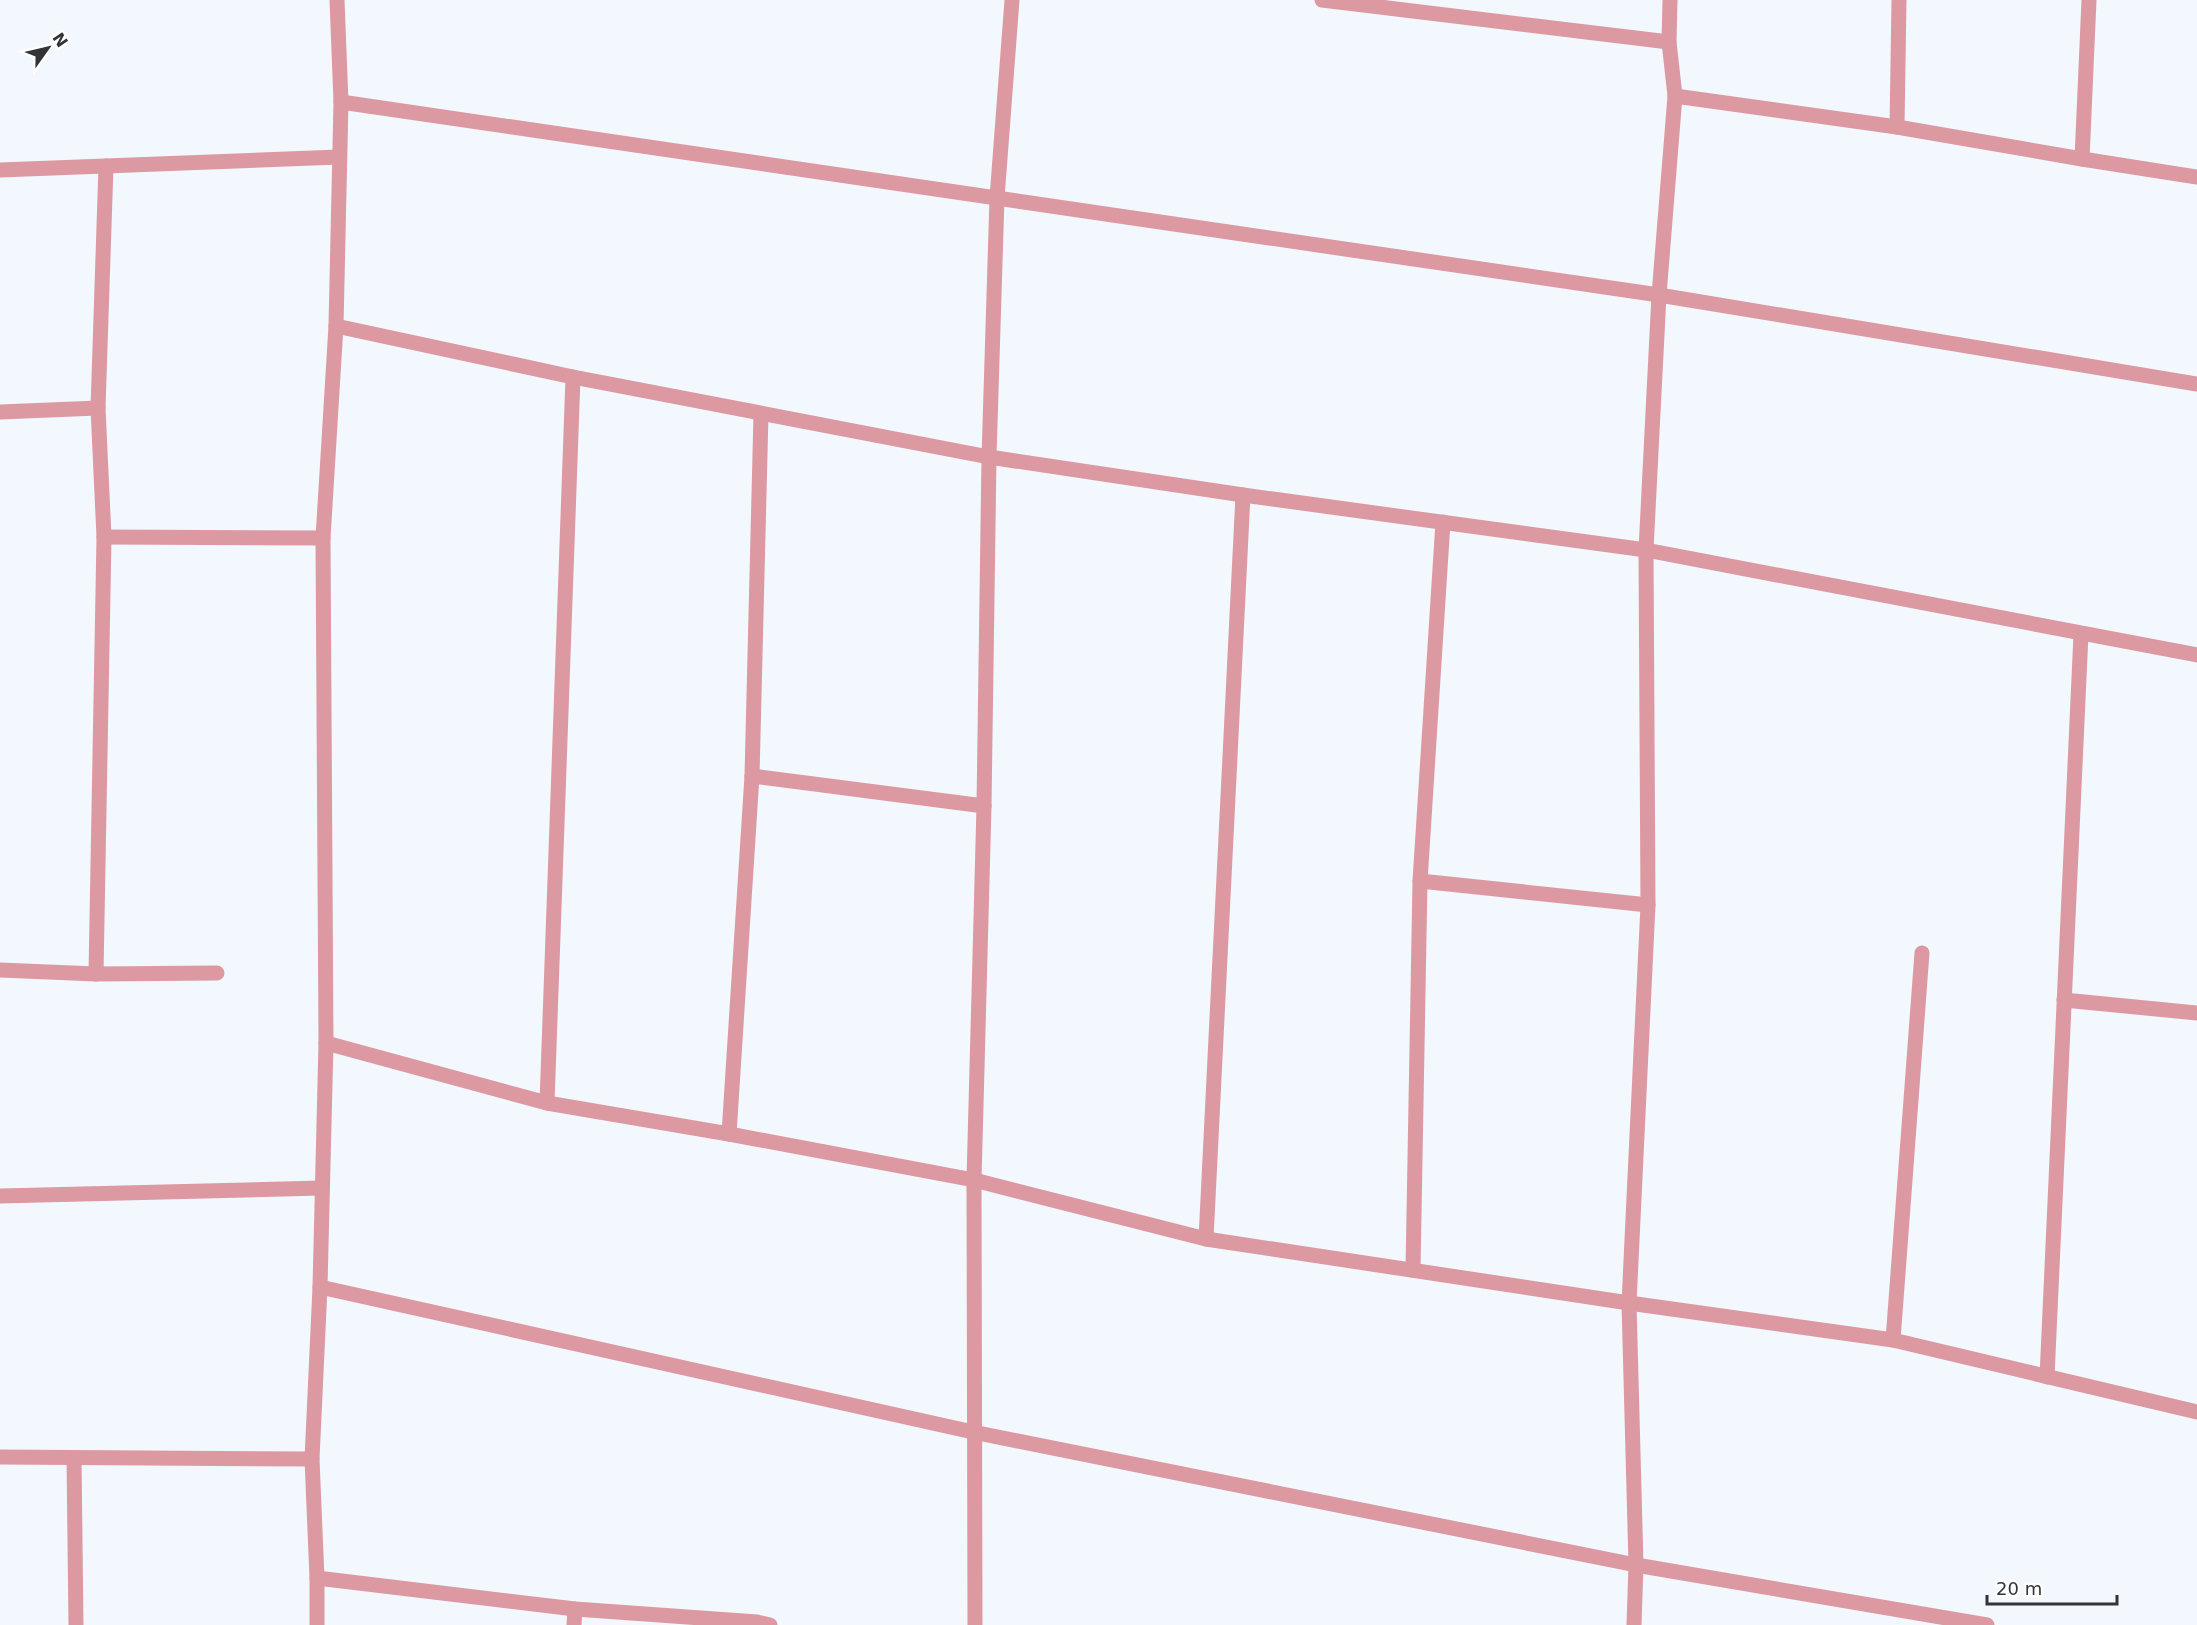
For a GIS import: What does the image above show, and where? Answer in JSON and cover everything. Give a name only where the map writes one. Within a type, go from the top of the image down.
[{"type":"street","points":[[317,1625],[312,1459],[320,1287],[326,1043],[323,538],[336,326],[341,102],[337,0]]},
{"type":"street","points":[[975,1625],[974,1180],[984,806],[989,457],[997,198],[1012,0]]},
{"type":"street","points":[[1322,0],[1427,6],[1669,42]]},
{"type":"street","points":[[1634,1625],[1636,1565],[1629,1303],[1648,905],[1646,550],[1659,295],[1675,96],[1669,42],[1670,0]]},
{"type":"street","points":[[1897,127],[1899,0]]},
{"type":"street","points":[[2082,159],[2089,0]]},
{"type":"street","points":[[1675,96],[1897,127],[2197,177]]},
{"type":"street","points":[[341,102],[1659,295],[2197,384]]},
{"type":"street","points":[[0,170],[339,157]]},
{"type":"street","points":[[96,974],[104,537],[98,408],[106,166]]},
{"type":"street","points":[[336,326],[573,377],[989,457],[1243,495],[1646,550],[2197,655]]},
{"type":"street","points":[[547,1103],[573,377]]},
{"type":"street","points":[[0,412],[98,408]]},
{"type":"street","points":[[729,1134],[752,776],[761,414]]},
{"type":"street","points":[[1206,1239],[1243,495]]},
{"type":"street","points":[[1413,1270],[1420,881],[1443,522]]},
{"type":"street","points":[[104,537],[323,538]]},
{"type":"street","points":[[2047,1377],[2080,634]]},
{"type":"street","points":[[752,776],[984,806]]},
{"type":"street","points":[[1420,881],[1648,905]]},
{"type":"street","points":[[1893,1340],[1922,953]]},
{"type":"street","points":[[0,970],[96,974],[217,973]]},
{"type":"street","points":[[2064,1000],[2197,1014]]},
{"type":"street","points":[[326,1043],[547,1103],[974,1180],[1206,1239],[1893,1340],[2197,1412]]},
{"type":"street","points":[[0,1197],[322,1188]]},
{"type":"street","points":[[320,1287],[973,1432],[1636,1565],[1987,1625]]},
{"type":"street","points":[[0,1456],[312,1459]]},
{"type":"street","points":[[74,1458],[76,1625]]},
{"type":"street","points":[[317,1578],[574,1609],[761,1624]]},
{"type":"street","points":[[574,1609],[574,1625]]}]
